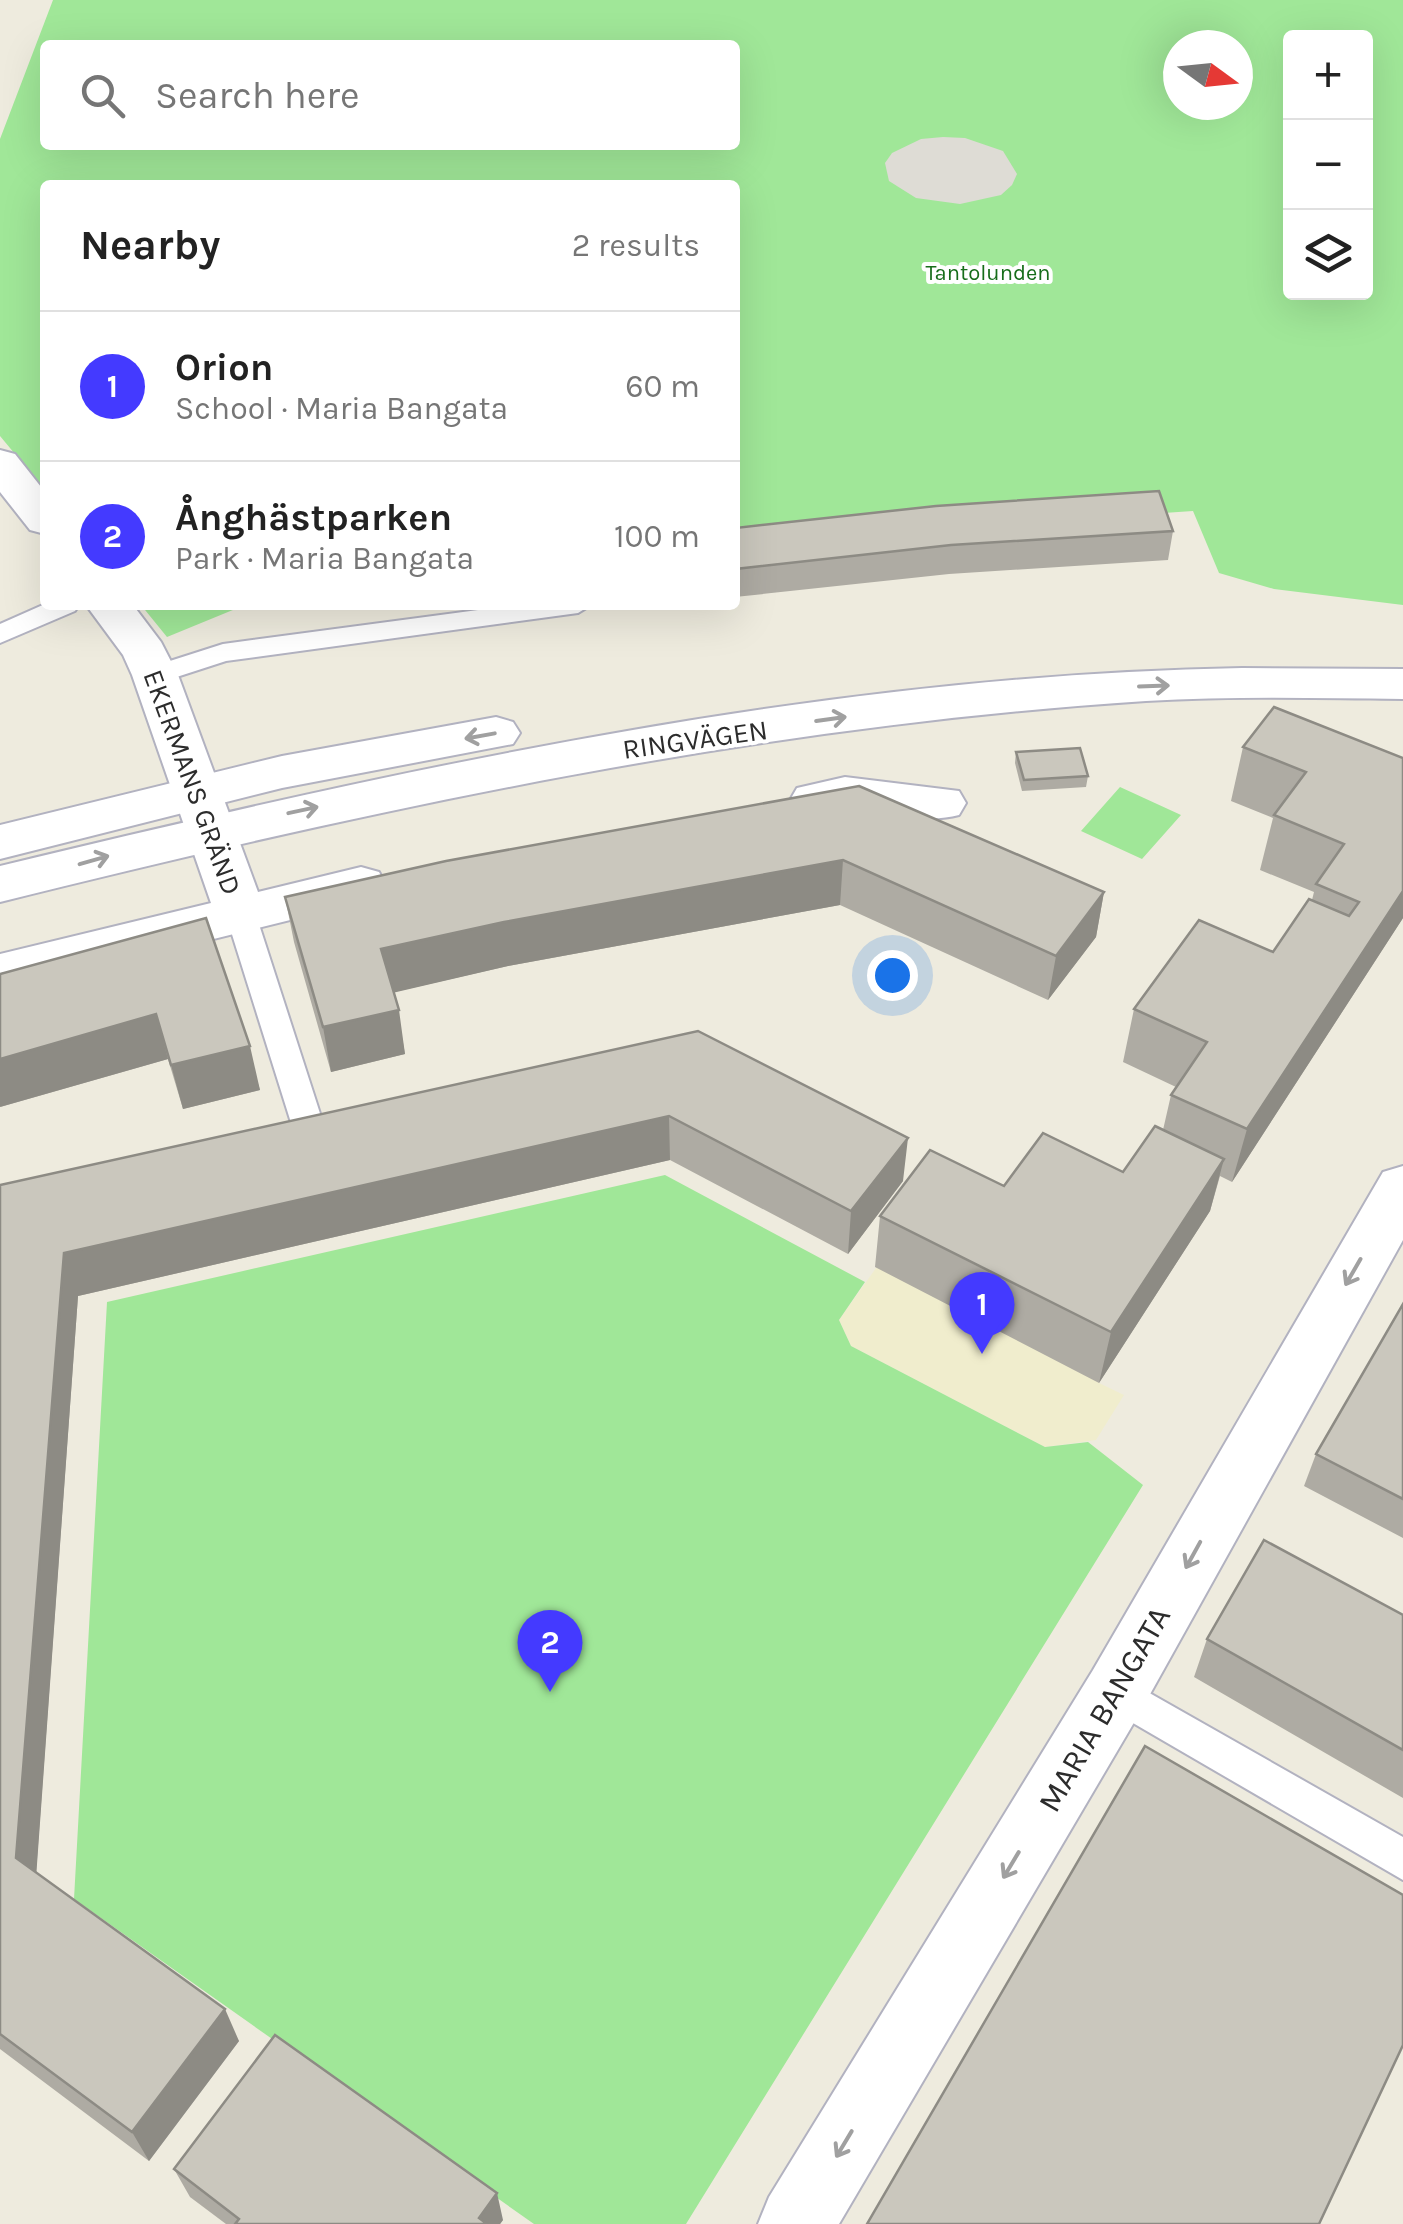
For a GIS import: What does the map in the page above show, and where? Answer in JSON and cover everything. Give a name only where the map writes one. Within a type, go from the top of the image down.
[{"type":"street","points":[[0,463],[40,515]]},
{"type":"street","name":"EKERMANS GRÄND","points":[[113,610],[156,675],[201,812],[240,912]]},
{"type":"street","name":"RINGVÄGEN","points":[[0,842],[930,704],[1330,666],[1403,650]]},
{"type":"street","name":"RINGVÄGEN","points":[[1330,666],[1403,684]]},
{"type":"street","points":[[767,808],[844,794],[942,804]]},
{"type":"street","name":"RINGVÄGEN","points":[[0,884],[201,812]]},
{"type":"street","points":[[0,973],[240,912],[404,876]]},
{"type":"street","name":"MARIA BANGATA","points":[[796,2224],[1116,1692],[1403,1188]]},
{"type":"lane","points":[[0,634],[55,610]]},
{"type":"lane","points":[[156,675],[223,653],[541,610]]},
{"type":"lane","points":[[240,912],[308,1128]]},
{"type":"lane","points":[[1116,1692],[1403,1860]]},
{"type":"shaded area","points":[[965,138],[1003,151],[1017,174],[1012,185],[1001,195],[960,204],[916,198],[889,181],[885,163],[892,153],[921,139]]},
{"type":"shaded area","points":[[891,1247],[1111,1362],[1099,1383],[1124,1395],[1096,1440],[1045,1447],[851,1346],[839,1320]]},
{"type":"green space","name":"Tantolunden","points":[[53,0],[1403,0],[1403,605],[1274,589],[1219,573],[1193,511],[740,542],[740,180],[40,180],[40,484],[0,436],[0,139]]},
{"type":"green space","points":[[145,610],[233,610],[167,637]]},
{"type":"green space","points":[[1120,787],[1181,815],[1142,859],[1081,831]]},
{"type":"green space","points":[[665,1175],[865,1282],[839,1320],[851,1346],[1045,1447],[1088,1442],[1143,1485],[686,2224],[534,2224],[74,1899],[107,1302]]},
{"type":"building","points":[[1159,491],[1173,531],[951,545],[740,568],[740,527],[936,506]]},
{"type":"building","points":[[1274,707],[1403,758],[1403,891],[1247,1129],[1171,1095],[1207,1042],[1134,1009],[1199,920],[1273,952],[1309,899],[1349,916],[1359,902],[1316,884],[1344,844],[1274,815],[1306,772],[1243,747]]},
{"type":"building","points":[[1080,748],[1088,776],[1024,780],[1016,752]]},
{"type":"building","points":[[859,786],[1104,892],[1056,956],[843,860],[504,922],[381,949],[399,1010],[323,1027],[285,897],[446,861]]},
{"type":"building","points":[[206,918],[250,1046],[171,1065],[156,1014],[0,1059],[0,974]]},
{"type":"building","points":[[698,1031],[908,1138],[851,1211],[669,1116],[64,1253],[16,1858],[225,2009],[132,2132],[0,2034],[0,1185]]},
{"type":"building","points":[[1155,1126],[1224,1159],[1111,1332],[880,1216],[930,1150],[1004,1186],[1043,1133],[1123,1172]]},
{"type":"building","points":[[1403,1304],[1403,1499],[1316,1454]]},
{"type":"building","points":[[1264,1540],[1403,1615],[1403,1750],[1207,1639]]},
{"type":"building","points":[[1145,1746],[1403,1895],[1403,2045],[1319,2224],[867,2224]]},
{"type":"building","points":[[275,2035],[497,2193],[479,2218],[487,2224],[235,2224],[239,2219],[174,2169]]},
{"type":"place","name":"Orion","points":[[982,1354]]},
{"type":"place","name":"Ånghästparken","points":[[550,1692]]}]
